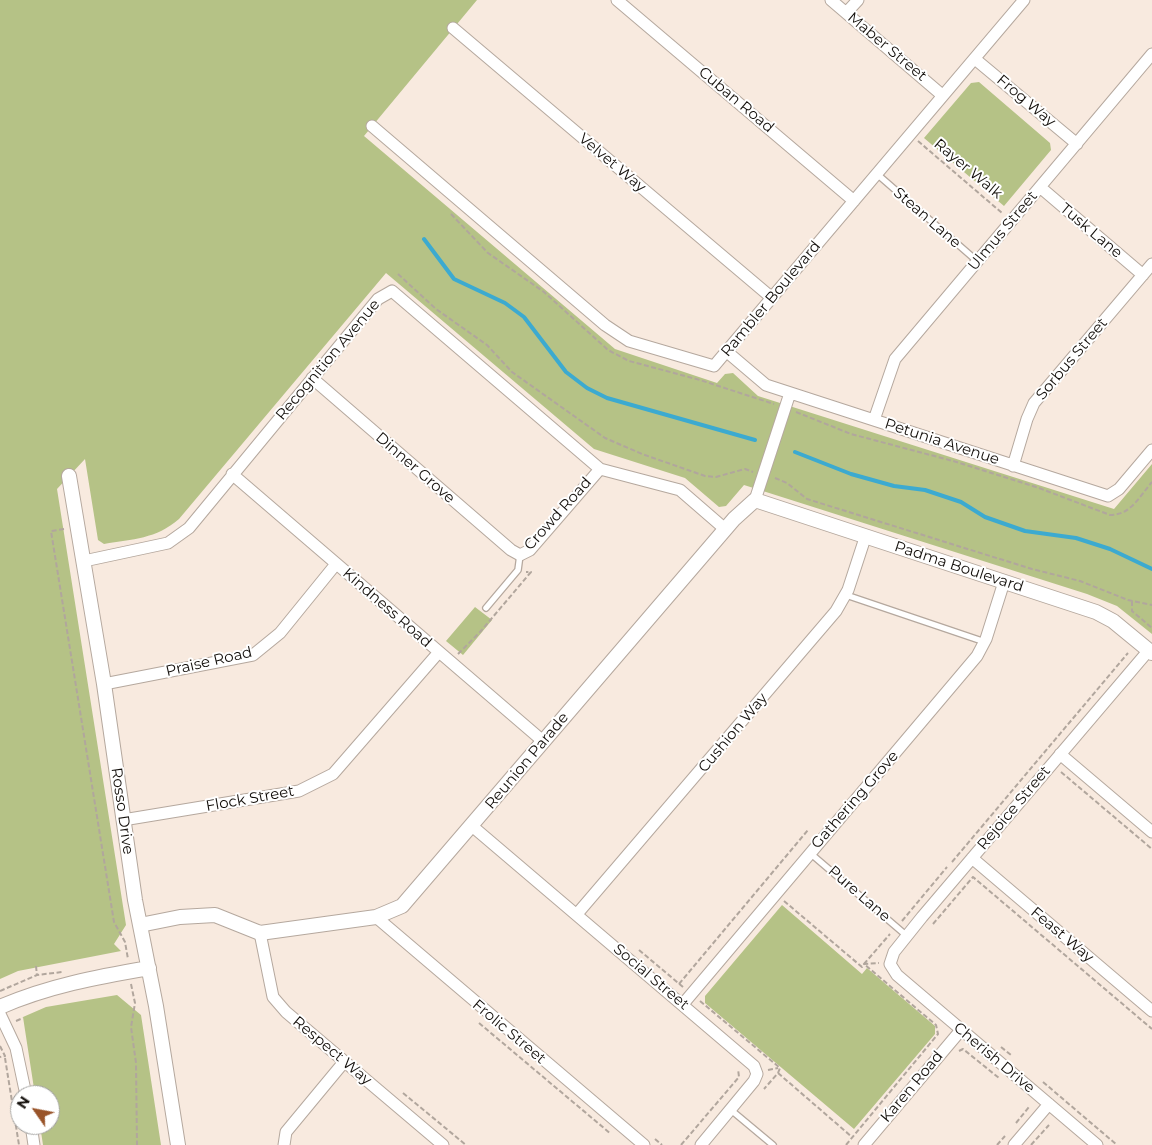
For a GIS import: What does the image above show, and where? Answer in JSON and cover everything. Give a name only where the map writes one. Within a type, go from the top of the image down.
[{"type":"street","name":"Cuban Road","points":[[617,0],[854,201]]},
{"type":"street","name":"Maber Street","points":[[831,0],[942,95]]},
{"type":"street","points":[[846,13],[858,0]]},
{"type":"street","name":"Rambler Boulevard","points":[[372,126],[605,325],[629,341],[714,366],[1024,0]]},
{"type":"street","name":"Velvet Way","points":[[453,28],[772,298]]},
{"type":"street","name":"Ulmus Street","points":[[874,420],[895,359],[1152,54]]},
{"type":"street","name":"Frog Way","points":[[975,59],[1077,144]]},
{"type":"street","name":"Tusk Lane","points":[[1040,187],[1143,275]]},
{"type":"street","name":"Sorbus Street","points":[[1013,466],[1027,419],[1034,403],[1152,264]]},
{"type":"street","name":"Recognition Avenue","points":[[84,561],[168,543],[190,528],[232,474],[378,299],[392,291],[600,469],[680,490],[725,529]]},
{"type":"street","name":"Petunia Avenue","points":[[726,351],[766,385],[1108,496],[1119,489],[1152,450]]},
{"type":"street","name":"Dinner Grove","points":[[312,378],[510,550],[520,555]]},
{"type":"street","name":"Reunion Parade","points":[[140,925],[180,917],[215,915],[260,933],[376,917],[402,906],[725,529],[755,500],[790,393]]},
{"type":"street","name":"Crowd Road","points":[[520,555],[530,550],[600,469]]},
{"type":"street","name":"Kindness Road","points":[[232,474],[544,742]]},
{"type":"street","name":"Rosso Drive","points":[[69,476],[79,526],[104,684],[140,925],[149,968],[178,1145]]},
{"type":"street","name":"Padma Boulevard","points":[[755,500],[865,538],[1104,615],[1150,651]]},
{"type":"street","name":"Cushion Way","points":[[577,914],[836,612],[846,595],[865,538]]},
{"type":"street","name":"Praise Road","points":[[104,684],[253,654],[280,633],[336,564]]},
{"type":"street","name":"Gathering Grove","points":[[683,1004],[971,663],[985,642],[1004,582]]},
{"type":"street","name":"Rejoice Street","points":[[892,970],[890,958],[1060,754],[1150,651]]},
{"type":"street","name":"Flock Street","points":[[123,820],[299,792],[333,774],[439,652]]},
{"type":"street","points":[[1060,754],[1152,832]]},
{"type":"street","name":"Social Street","points":[[472,826],[754,1066],[756,1074],[754,1081],[701,1145]]},
{"type":"street","name":"Feast Way","points":[[972,858],[1152,1011]]},
{"type":"street","name":"Frolic Street","points":[[376,917],[644,1145]]},
{"type":"street","name":"Respect Way","points":[[260,933],[273,997],[286,1012],[443,1145]]},
{"type":"street","points":[[0,1007],[37,991],[149,968]]},
{"type":"street","name":"Cherish Drive","points":[[892,970],[1097,1145]]},
{"type":"street","points":[[0,1014],[16,1048],[24,1085]]},
{"type":"street","name":"Karen Road","points":[[864,1145],[961,1030]]},
{"type":"street","points":[[284,1145],[286,1132],[344,1062]]},
{"type":"street","points":[[1014,1145],[1049,1104]]},
{"type":"lane","name":"Stean Lane","points":[[876,174],[977,262]]},
{"type":"lane","name":"Crowd Road","points":[[486,608],[518,570],[520,555]]},
{"type":"lane","points":[[846,595],[985,642]]},
{"type":"lane","name":"Pure Lane","points":[[810,853],[908,936]]},
{"type":"lane","points":[[731,1110],[773,1145]]},
{"type":"path","name":"Rayer Walk","points":[[910,134],[1012,221]]},
{"type":"path","points":[[785,408],[851,434],[953,461],[1039,488],[1110,515],[1121,515],[1129,510],[1152,482]]},
{"type":"path","points":[[79,526],[51,531],[114,922],[125,942],[135,1004],[131,1027],[136,1063],[137,1145]]},
{"type":"path","points":[[1132,601],[1132,611],[1152,628]]},
{"type":"path","points":[[784,901],[862,967],[1128,653]]},
{"type":"path","points":[[1061,772],[1152,849]]},
{"type":"path","points":[[679,984],[808,830]]},
{"type":"path","points":[[934,922],[973,877],[1152,1029]]},
{"type":"path","points":[[846,1145],[938,1034],[936,1025],[864,964]]},
{"type":"path","points":[[479,1023],[617,1139]]},
{"type":"path","points":[[0,1046],[5,1056],[19,1145]]},
{"type":"path","points":[[960,1050],[963,1049],[987,1069]]},
{"type":"path","points":[[0,1057],[5,1056]]},
{"type":"path","points":[[681,1145],[739,1077],[738,1068]]},
{"type":"path","points":[[778,1074],[853,1137]]},
{"type":"path","points":[[403,1093],[466,1145]]},
{"type":"path","points":[[1031,1145],[1049,1125]]},
{"type":"green space","points":[[0,0],[477,0],[364,136],[615,349],[717,383],[725,374],[733,373],[758,396],[1114,509],[1152,464],[1152,634],[1117,606],[1087,594],[744,485],[726,506],[719,507],[685,478],[594,449],[386,273],[179,519],[170,526],[144,537],[104,544],[98,540],[85,459],[57,489],[126,925],[114,944],[121,951],[18,971],[0,979]]},
{"type":"green space","points":[[979,82],[1050,143],[1051,150],[1004,206],[924,138],[971,83]]},
{"type":"green space","points":[[475,607],[492,620],[463,655],[446,641]]},
{"type":"green space","points":[[782,905],[862,974],[867,968],[935,1026],[935,1034],[854,1129],[705,1003],[705,996]]},
{"type":"green space","points":[[117,995],[141,1015],[161,1145],[43,1145],[42,1135],[60,1135],[60,1085],[33,1085],[23,1017],[46,1007]]},
{"type":"waterway","points":[[424,239],[454,279],[505,303],[524,317],[566,372],[587,388],[607,398],[755,440]]},
{"type":"waterway","points":[[795,452],[851,474],[894,486],[925,490],[961,502],[985,517],[1025,531],[1076,538],[1110,549],[1152,569]]}]
